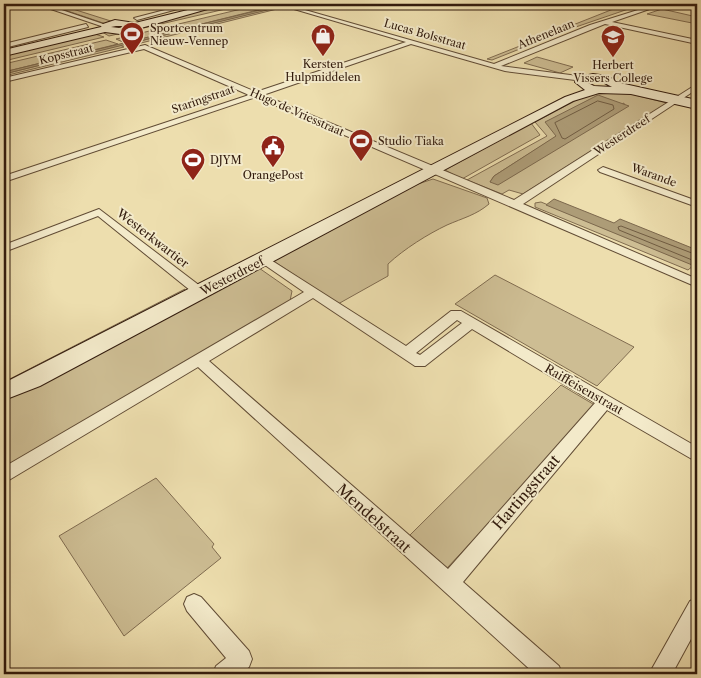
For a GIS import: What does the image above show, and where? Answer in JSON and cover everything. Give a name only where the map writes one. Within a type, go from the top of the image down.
[{"type":"street","points":[[39,4],[106,26],[129,30],[135,22],[182,6]]},
{"type":"street","points":[[62,4],[70,6]]},
{"type":"street","points":[[174,4],[194,7],[221,4]]},
{"type":"street","name":"Lucas Bolsstraat","points":[[279,4],[485,64],[537,74],[580,86]]},
{"type":"street","name":"Athenelaan","points":[[485,64],[597,20],[649,5],[662,4]]},
{"type":"street","name":"Athenelaan","points":[[494,66],[649,5]]},
{"type":"street","points":[[4,53],[80,35],[106,26],[159,19],[194,7]]},
{"type":"street","points":[[597,20],[697,42]]},
{"type":"street","points":[[4,46],[86,26]]},
{"type":"street","points":[[12,38],[19,42]]},
{"type":"street","name":"Staringstraat","points":[[6,175],[410,42]]},
{"type":"street","name":"Hugo de Vriesstraat","points":[[133,48],[145,47],[432,170]]},
{"type":"street","name":"Kopsstraat","points":[[4,80],[133,48]]},
{"type":"street","points":[[580,86],[604,79],[615,87],[677,99],[697,105]]},
{"type":"street","name":"Westerdreef","points":[[4,392],[32,380],[432,170],[580,86],[596,90],[615,87]]},
{"type":"street","name":"Westerdreef","points":[[515,204],[697,86]]},
{"type":"street","points":[[432,170],[697,283]]},
{"type":"street","name":"Warande","points":[[603,170],[697,204]]},
{"type":"street","name":"Westerkwartier","points":[[4,249],[99,212],[200,292]]},
{"type":"street","name":"Raiffeisenstraat","points":[[263,259],[406,353],[456,314],[697,455]]},
{"type":"street","points":[[4,476],[313,292]]},
{"type":"street","name":"Mendelstraat","points":[[199,360],[551,674]]},
{"type":"street","name":"Westerdreef","points":[[4,400],[32,380]]},
{"type":"street","name":"Hartingstraat","points":[[448,584],[606,401]]},
{"type":"street","points":[[194,604],[241,659],[224,674]]},
{"type":"street","points":[[660,674],[697,608]]},
{"type":"shaded area","points":[[47,4],[57,4],[114,22],[106,24]]},
{"type":"shaded area","points":[[225,4],[247,4],[109,36],[102,32]]},
{"type":"shaded area","points":[[626,4],[640,5],[570,29],[492,60],[487,59]]},
{"type":"shaded area","points":[[258,5],[270,7],[125,43],[116,39]]},
{"type":"shaded area","points":[[273,8],[277,9],[141,43],[128,44]]},
{"type":"shaded area","points":[[662,9],[697,17],[697,24],[647,14]]},
{"type":"shaded area","points":[[95,34],[104,37],[4,61],[4,55]]},
{"type":"shaded area","points":[[106,40],[118,44],[4,72],[4,64]]},
{"type":"shaded area","points":[[120,45],[124,47],[4,76],[4,74]]},
{"type":"shaded area","points":[[537,57],[573,67],[560,73],[524,63]]},
{"type":"shaded area","points":[[619,91],[667,103],[523,194],[509,190],[502,194],[467,180],[547,136],[535,122],[592,92]],"holes":[[[624,104],[490,182],[494,176],[557,136]]]},
{"type":"shaded area","points":[[531,123],[540,135],[462,179],[445,170]]},
{"type":"shaded area","points":[[433,179],[487,198],[489,204],[474,214],[447,225],[416,242],[388,264],[388,276],[338,304],[272,260],[297,249],[412,186]]},
{"type":"shaded area","points":[[541,202],[694,265],[688,270],[535,207],[535,203]]},
{"type":"shaded area","points":[[259,268],[292,291],[290,301],[4,468],[4,401]]},
{"type":"shaded area","points":[[495,275],[634,347],[597,386],[455,304]]},
{"type":"shaded area","points":[[185,289],[184,293],[4,388],[4,382]]},
{"type":"shaded area","points":[[561,385],[598,407],[447,568],[410,535]]},
{"type":"shaded area","points":[[156,478],[214,544],[212,547],[221,558],[124,636],[59,536]]},
{"type":"water","points":[[285,4],[292,4],[4,74],[4,72]]},
{"type":"water","points":[[598,95],[629,106],[498,185],[490,182],[494,176],[556,136],[545,122]]},
{"type":"water","points":[[554,199],[614,223],[620,219],[697,250],[697,267],[546,205]]},
{"type":"place","name":"Sportcentrum Nieuw-Vennep","points":[[132,55]]},
{"type":"place","name":"Kersten Hulpmiddelen","points":[[323,57]]},
{"type":"place","name":"Herbert Vissers College","points":[[613,58]]},
{"type":"place","name":"Studio Tiaka","points":[[361,162]]},
{"type":"place","name":"OrangePost","points":[[273,168]]},
{"type":"place","name":"DJYM","points":[[193,181]]}]
